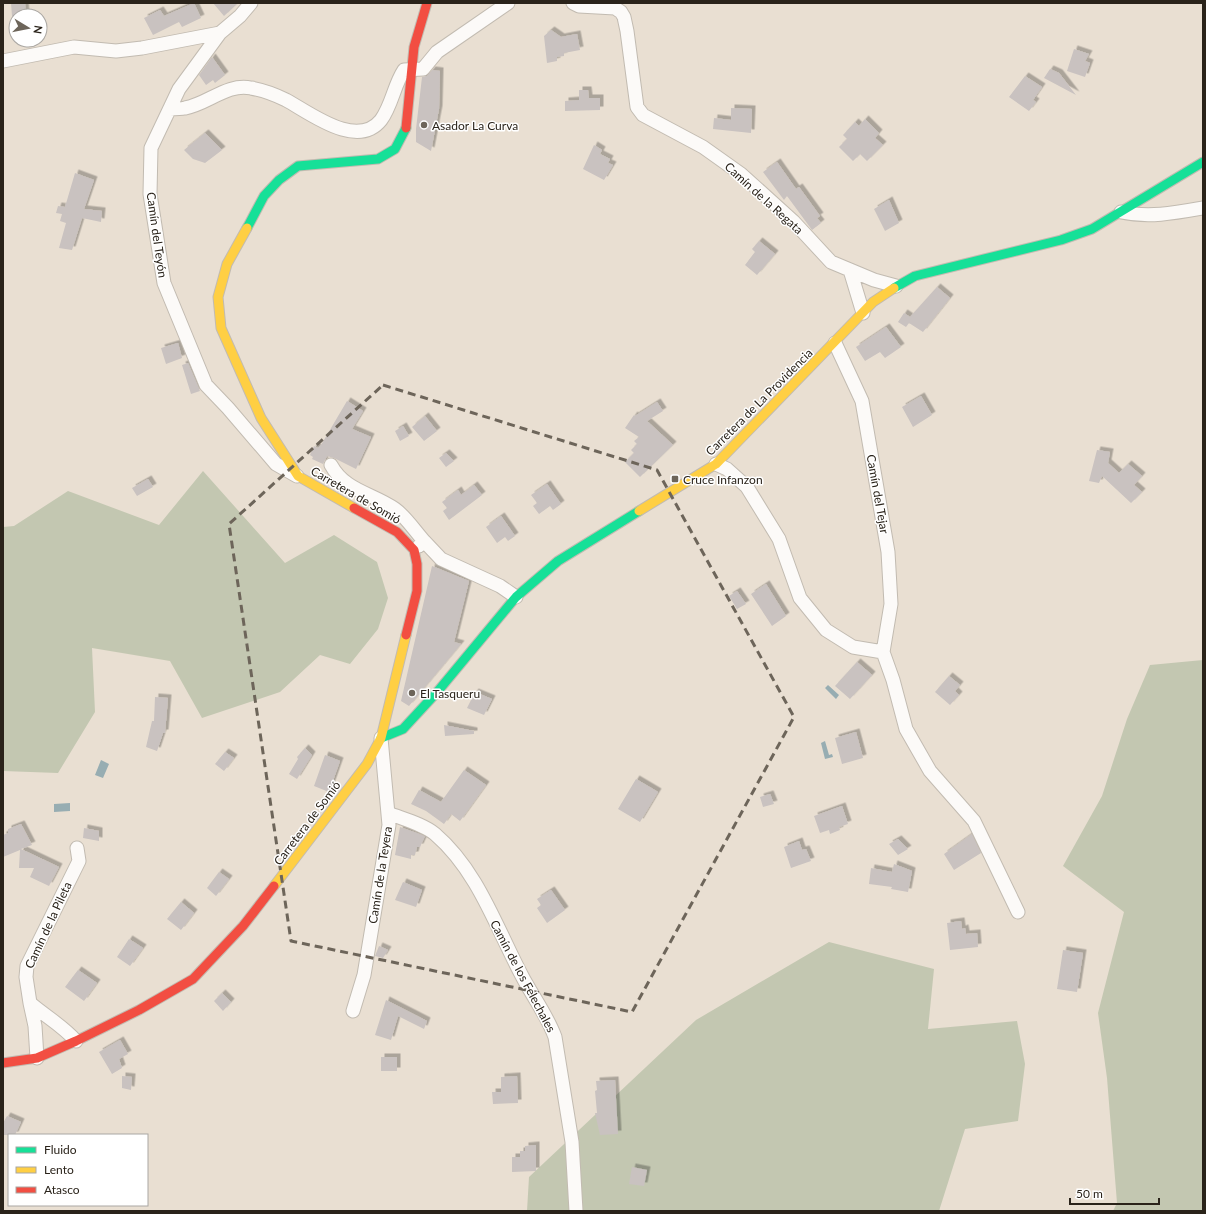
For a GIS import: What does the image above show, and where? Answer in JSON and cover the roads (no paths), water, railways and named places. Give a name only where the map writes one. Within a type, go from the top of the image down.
[{"type":"street","name":"Camín del Teyón","points":[[250,3],[240,16],[220,32],[179,89],[151,148],[150,194],[164,282],[206,385],[228,408],[276,464],[298,476]]},
{"type":"street","name":"Carretera de Somió","points":[[3,1063],[37,1058],[76,1041],[140,1010],[193,979],[243,926],[367,764],[381,738],[417,591],[417,564],[414,550],[397,532],[298,476],[261,418],[221,328],[218,311],[218,297],[227,264],[264,196],[279,180],[298,166],[378,159],[395,150],[406,128],[414,47],[427,3]]},
{"type":"street","points":[[170,109],[186,108],[236,87],[251,88],[284,99],[315,118],[346,130],[358,131],[370,129],[381,120],[390,104],[400,76],[404,70],[423,68],[437,52],[508,3]]},
{"type":"street","name":"Camín de la Regata","points":[[573,3],[579,6],[615,8],[621,12],[624,17],[627,31],[637,107],[642,115],[704,147],[742,174],[793,221],[831,262],[850,270]]},
{"type":"street","points":[[3,61],[74,47],[116,51],[142,48],[220,32]]},
{"type":"street","name":"Carretera de La Providencia","points":[[381,738],[403,729],[438,690],[516,597],[558,561],[716,464],[873,302],[896,286],[915,276],[1061,240],[1092,229],[1203,162]]},
{"type":"street","points":[[1120,212],[1139,216],[1173,214],[1203,208]]},
{"type":"street","points":[[850,270],[874,280],[896,286]]},
{"type":"street","points":[[850,270],[856,294],[863,313]]},
{"type":"street","points":[[856,294],[864,285],[874,280]]},
{"type":"street","name":"Camín del Tejar","points":[[835,342],[862,401],[888,552],[891,604],[883,652]]},
{"type":"street","points":[[716,464],[727,468],[747,487],[779,539],[800,598],[826,630],[852,647],[883,652],[893,680],[906,729],[930,771],[974,821],[1018,912]]},
{"type":"street","points":[[331,465],[336,475],[345,483],[395,509],[441,559],[500,586],[516,597]]},
{"type":"street","points":[[414,550],[424,541]]},
{"type":"street","name":"Camín de la Teyera","points":[[353,1011],[364,975],[388,833],[388,813],[381,738]]},
{"type":"street","name":"Camín de los Felechales","points":[[388,813],[428,829],[458,857],[476,885],[522,976],[551,1025],[555,1037],[572,1142],[576,1211]]},
{"type":"street","name":"Camín de la Pileta","points":[[37,1058],[35,1026],[26,977],[27,966],[79,861],[77,848]]},
{"type":"street","points":[[30,1003],[51,1021],[67,1031],[76,1041]]},
{"type":"water","points":[[828,685],[839,695],[836,699],[825,688]]},
{"type":"water","points":[[825,741],[829,755],[832,754],[833,757],[825,759],[821,743]]},
{"type":"water","points":[[101,760],[109,764],[103,778],[95,775]]},
{"type":"water","points":[[70,803],[70,811],[54,812],[54,804]]},
{"type":"place","name":"Asador La Curva","points":[[424,125]]},
{"type":"place","name":"Cruce Infanzon","points":[[675,479]]},
{"type":"place","name":"El Tasqueru","points":[[412,693]]}]
